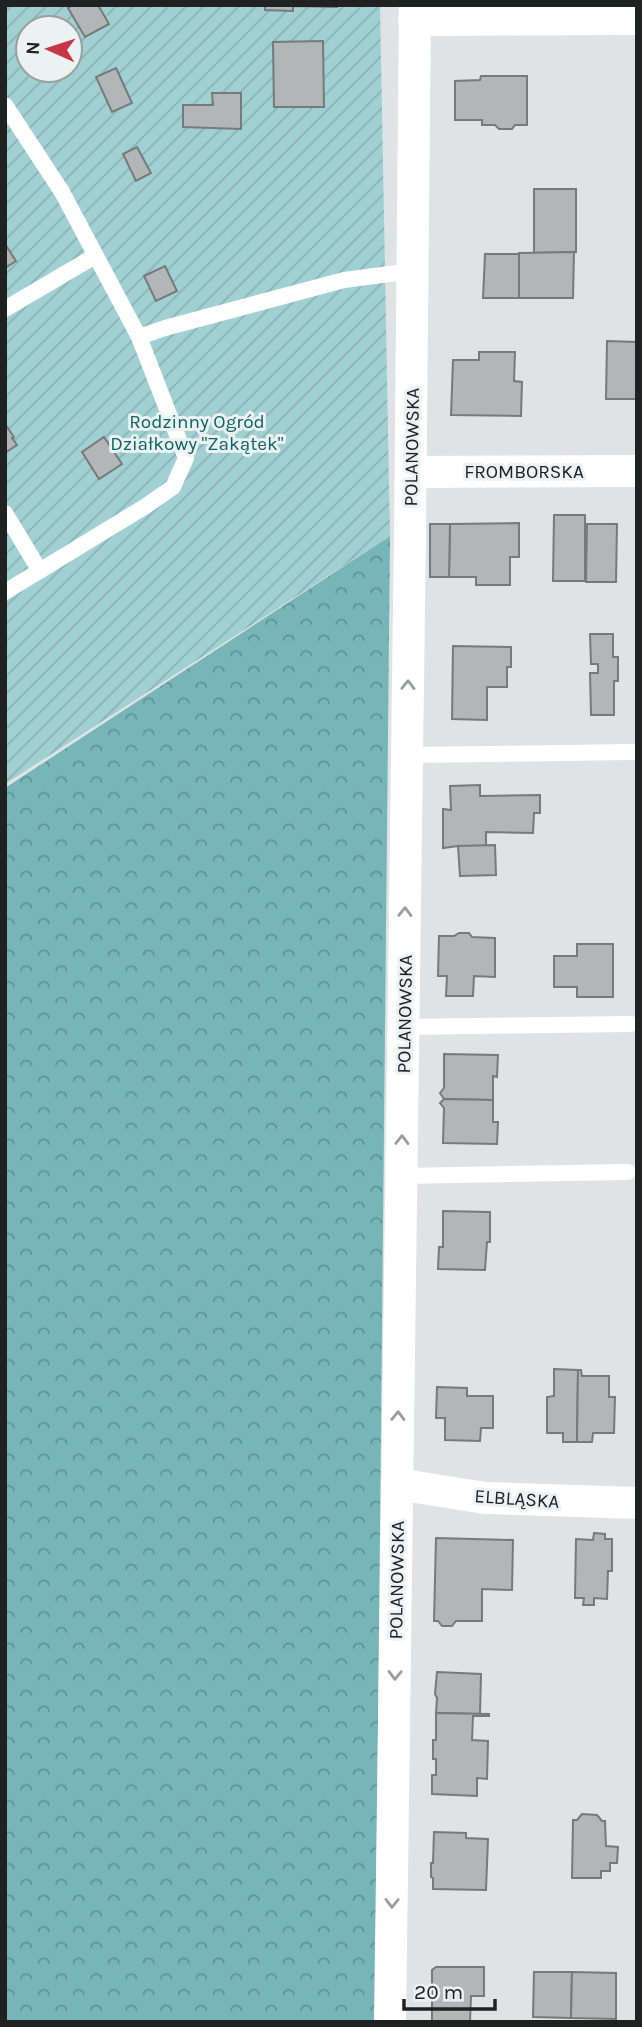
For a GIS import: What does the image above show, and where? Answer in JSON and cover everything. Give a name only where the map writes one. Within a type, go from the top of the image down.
[{"type":"street","points":[[414,13],[637,19]]},
{"type":"street","name":"POLANOWSKA","points":[[390,2022],[411,472],[414,13]]},
{"type":"street","name":"FROMBORSKA","points":[[411,472],[637,471]]},
{"type":"street","name":"ELBLĄSKA","points":[[397,1484],[485,1498],[637,1503]]},
{"type":"lane","points":[[5,105],[62,192],[139,337],[186,458],[173,487],[5,592]]},
{"type":"lane","points":[[5,309],[95,256]]},
{"type":"lane","points":[[139,337],[344,280],[413,271]]},
{"type":"lane","points":[[5,513],[40,571]]},
{"type":"lane","points":[[407,755],[632,752]]},
{"type":"lane","points":[[403,1027],[631,1024]]},
{"type":"lane","points":[[401,1176],[628,1172]]},
{"type":"green space","name":"Rodzinny Ogród Działkowy \"Zakątek\"","points":[[5,5],[380,5],[390,536],[5,784]]},
{"type":"green space","points":[[390,536],[375,2022],[5,2022],[5,788]]},
{"type":"building","points":[[73,5],[98,5],[109,24],[85,37],[84,14],[72,14],[68,8]]},
{"type":"building","points":[[265,5],[337,7],[293,6],[293,11],[265,10]]},
{"type":"building","points":[[323,41],[324,107],[274,107],[273,42]]},
{"type":"building","points":[[116,68],[132,103],[112,112],[96,77]]},
{"type":"building","points":[[481,76],[527,76],[527,125],[499,129],[495,125],[482,125],[482,120],[455,120],[455,81],[480,80]]},
{"type":"building","points":[[212,93],[241,93],[241,129],[183,127],[183,105],[213,105]]},
{"type":"building","points":[[137,147],[151,173],[136,181],[123,154]]},
{"type":"building","points":[[534,189],[576,189],[576,252],[534,253]]},
{"type":"building","points":[[5,244],[16,261],[5,268]]},
{"type":"building","points":[[574,252],[573,298],[519,298],[519,253]]},
{"type":"building","points":[[485,254],[519,254],[519,298],[483,298]]},
{"type":"building","points":[[165,266],[177,291],[156,301],[144,276]]},
{"type":"building","points":[[607,341],[637,342],[636,399],[606,399]]},
{"type":"building","points":[[479,352],[515,352],[514,381],[522,382],[521,416],[451,415],[453,360],[479,360]]},
{"type":"building","points":[[5,424],[17,445],[5,453]]},
{"type":"building","points":[[104,437],[122,464],[99,479],[82,452]]},
{"type":"building","points":[[554,515],[585,515],[585,581],[553,581]]},
{"type":"building","points":[[519,523],[519,557],[510,557],[510,585],[476,585],[476,577],[449,577],[450,524]]},
{"type":"building","points":[[430,524],[450,524],[449,577],[430,577]]},
{"type":"building","points":[[587,524],[617,524],[616,582],[586,582]]},
{"type":"building","points":[[590,634],[613,634],[613,657],[618,657],[618,681],[614,681],[614,715],[591,715],[590,673],[598,673],[598,664],[591,664]]},
{"type":"building","points":[[453,646],[511,647],[507,687],[487,687],[487,720],[452,719]]},
{"type":"building","points":[[480,785],[480,796],[540,795],[540,813],[534,813],[533,833],[486,832],[486,847],[443,848],[443,809],[451,810],[450,786]]},
{"type":"building","points":[[495,845],[496,875],[460,876],[458,846]]},
{"type":"building","points":[[469,933],[472,937],[495,938],[495,977],[474,976],[473,996],[446,996],[447,976],[438,976],[439,936],[454,936]]},
{"type":"building","points":[[577,944],[613,944],[613,997],[577,997],[577,987],[554,987],[554,956],[577,956]]},
{"type":"building","points":[[444,1054],[498,1055],[497,1077],[493,1076],[493,1100],[444,1099],[440,1093],[444,1088]]},
{"type":"building","points":[[444,1099],[493,1100],[493,1122],[498,1122],[497,1144],[443,1143],[444,1108],[440,1103]]},
{"type":"building","points":[[443,1211],[490,1212],[490,1242],[487,1242],[485,1270],[438,1269],[439,1247],[443,1247]]},
{"type":"building","points":[[554,1369],[578,1370],[577,1442],[563,1442],[563,1433],[547,1433],[547,1397],[554,1396]]},
{"type":"building","points":[[578,1370],[581,1370],[582,1376],[609,1376],[609,1397],[615,1397],[614,1433],[593,1433],[592,1442],[577,1442]]},
{"type":"building","points":[[437,1387],[467,1388],[467,1396],[493,1396],[493,1428],[481,1428],[480,1441],[445,1440],[445,1418],[436,1418]]},
{"type":"building","points":[[594,1533],[605,1534],[605,1539],[612,1539],[612,1571],[608,1571],[607,1599],[594,1598],[594,1605],[583,1605],[584,1598],[575,1598],[576,1539],[593,1540]]},
{"type":"building","points":[[436,1538],[513,1540],[512,1590],[482,1589],[482,1621],[456,1621],[452,1626],[442,1626],[438,1621],[434,1621]]},
{"type":"building","points":[[437,1672],[481,1674],[480,1714],[436,1713]]},
{"type":"building","points":[[436,1713],[489,1714],[473,1716],[472,1740],[488,1741],[487,1779],[477,1778],[477,1796],[432,1794],[432,1775],[436,1775],[433,1740],[436,1740]]},
{"type":"building","points":[[582,1814],[597,1815],[605,1821],[606,1846],[618,1847],[617,1863],[610,1863],[610,1871],[601,1871],[601,1878],[572,1878],[573,1820],[577,1820]]},
{"type":"building","points":[[434,1832],[466,1833],[466,1838],[488,1839],[486,1890],[433,1889],[431,1863]]},
{"type":"building","points":[[436,1967],[484,1967],[484,1996],[471,1996],[470,2022],[432,2022],[432,1970]]},
{"type":"building","points":[[534,1972],[572,1972],[571,2018],[533,2017]]},
{"type":"building","points":[[572,1972],[616,1973],[616,2019],[571,2018]]}]
